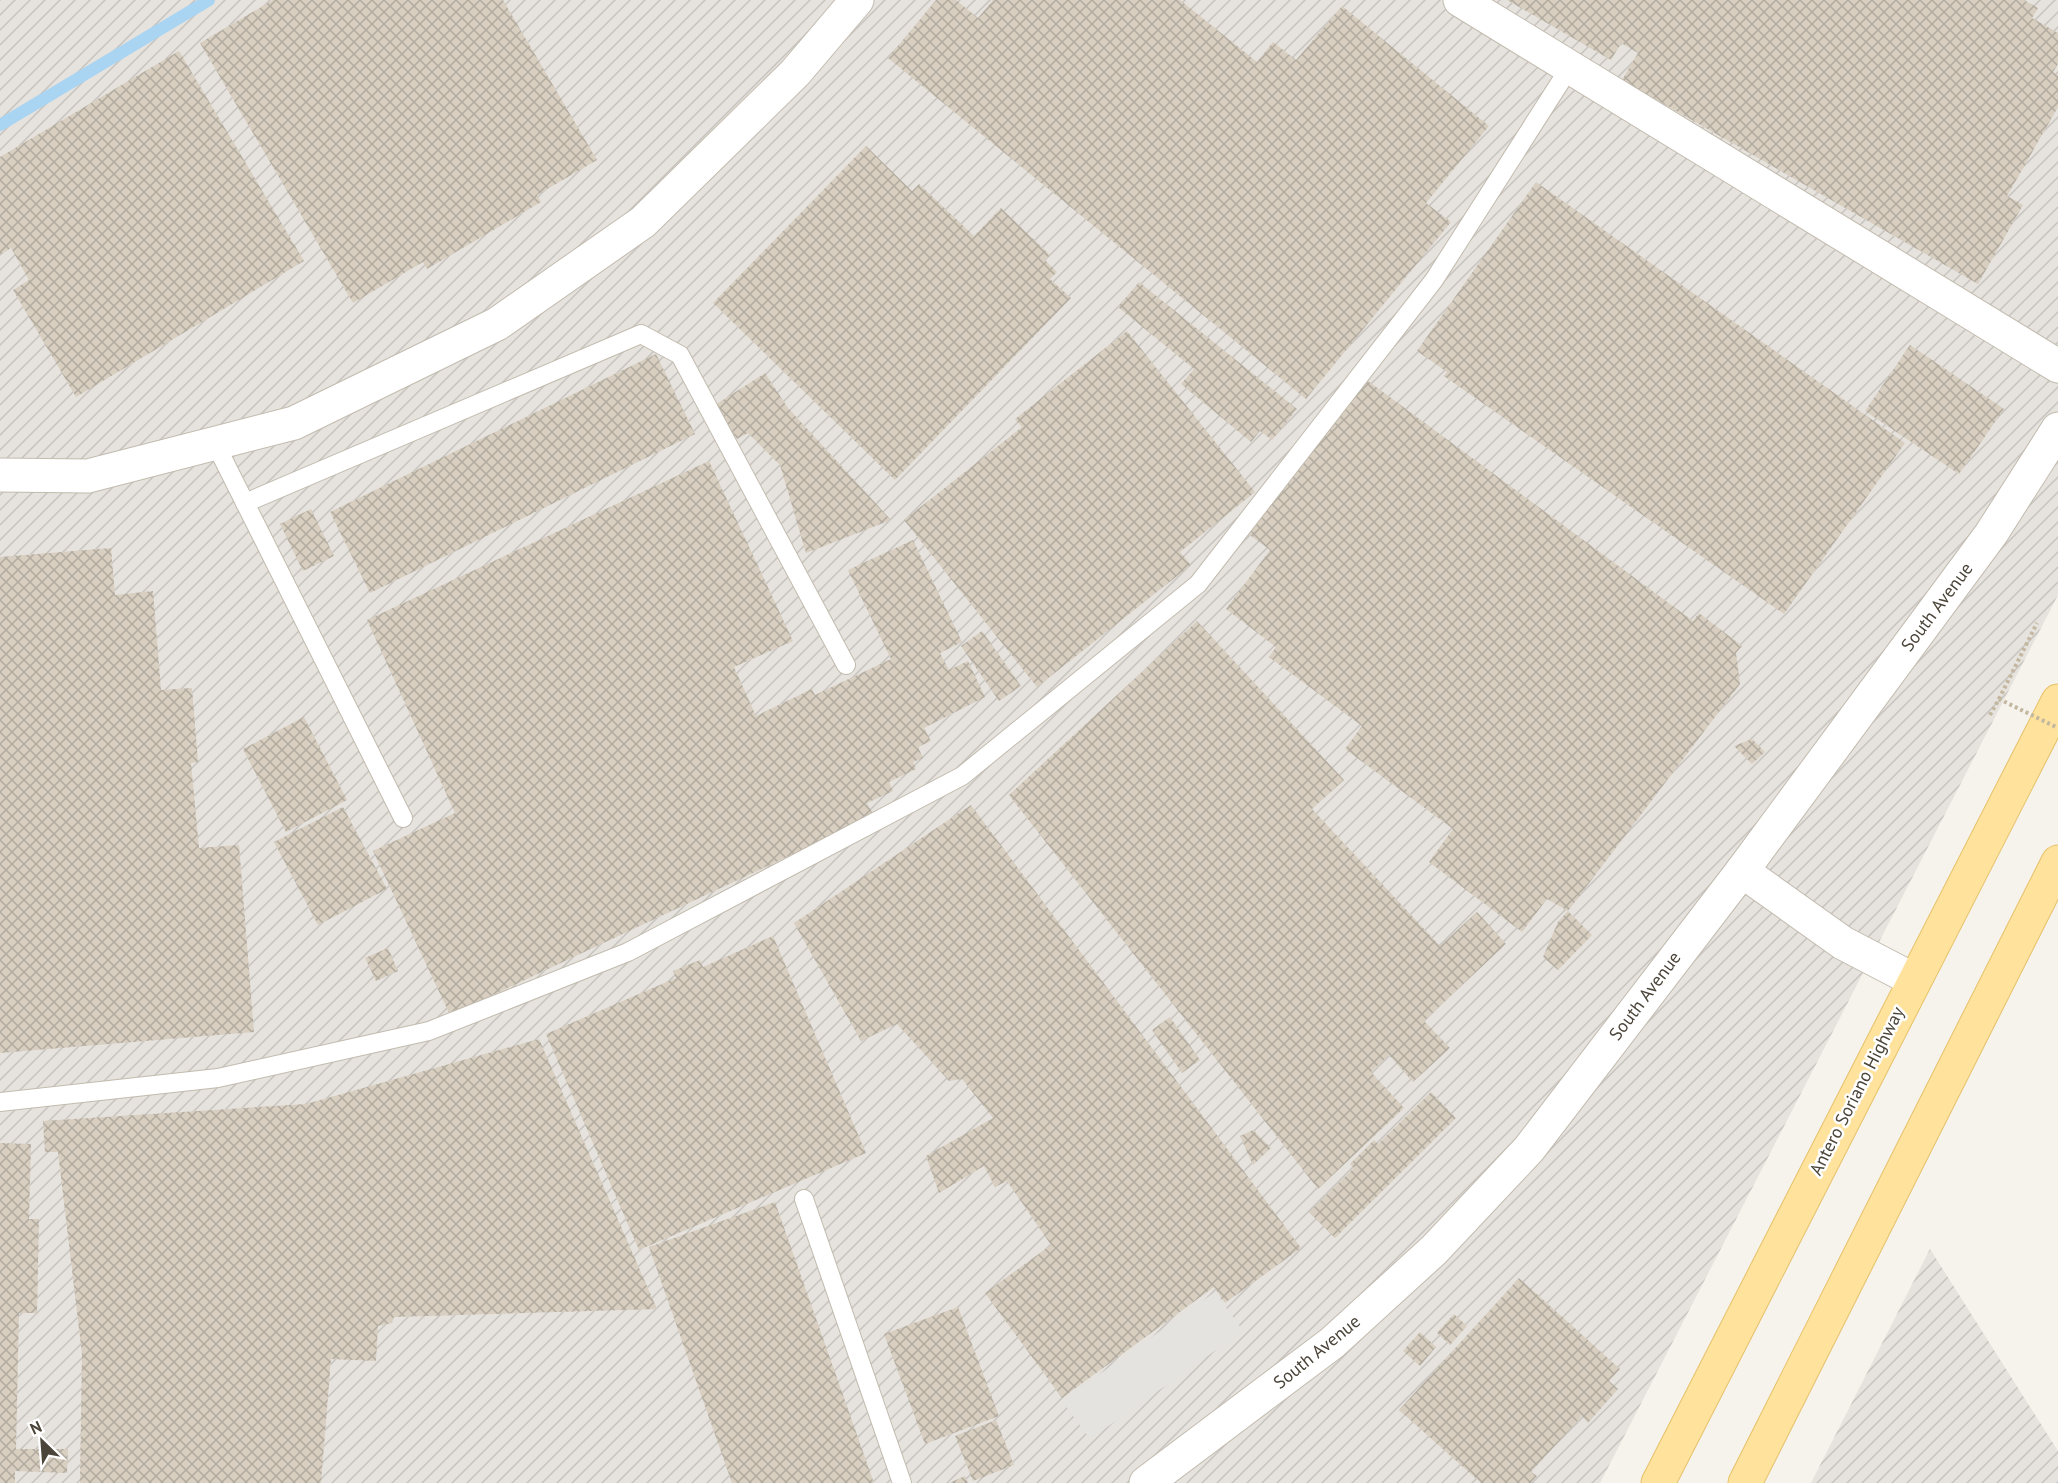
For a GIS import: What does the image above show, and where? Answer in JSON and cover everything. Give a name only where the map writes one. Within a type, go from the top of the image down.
[{"type":"main road","name":"Antero Soriano Highway","points":[[1658,1483],[2058,701]]},
{"type":"main road","points":[[1744,1483],[2058,862]]},
{"type":"street","points":[[0,475],[88,476],[294,423],[497,324],[643,222],[795,73],[857,0]]},
{"type":"street","points":[[1460,0],[2058,366]]},
{"type":"street","name":"South Avenue","points":[[1146,1483],[1332,1343],[1434,1250],[1529,1149],[1742,871],[1991,534],[2058,429]]},
{"type":"street","points":[[1742,871],[1843,944],[1914,980]]},
{"type":"lane","points":[[0,1101],[218,1078],[429,1031],[628,952],[962,776],[1198,584],[1434,280],[1570,67]]},
{"type":"lane","points":[[245,503],[641,334],[680,355],[846,665]]},
{"type":"lane","points":[[215,443],[403,818]]},
{"type":"lane","points":[[804,1199],[902,1483]]},
{"type":"path","points":[[1990,715],[2037,623]]},
{"type":"path","points":[[1999,698],[2058,728]]},
{"type":"shaded area","points":[[0,0],[2058,0],[2058,595],[1600,1483],[0,1483]]},
{"type":"shaded area","points":[[1930,1249],[2058,1451],[2058,1483],[1811,1483]]},
{"type":"shaded area","points":[[1215,1292],[1243,1331],[1090,1439],[1062,1401]]},
{"type":"building","points":[[273,0],[503,0],[597,160],[537,195],[541,202],[427,269],[423,262],[353,303],[200,43]]},
{"type":"building","points":[[936,0],[956,0],[978,18],[993,0],[1180,0],[1257,62],[1273,42],[1296,60],[1342,6],[1489,126],[1426,203],[1451,222],[1306,399],[888,58]]},
{"type":"building","points":[[1507,0],[2024,0],[2038,8],[2032,18],[2058,33],[2058,64],[2053,72],[2058,75],[2058,107],[2007,196],[2023,205],[1978,284],[1622,80],[1638,53],[1621,43],[1611,60]]},
{"type":"building","points":[[179,51],[304,261],[76,397],[13,290],[29,280],[11,248],[0,255],[0,157]]},
{"type":"building","points":[[866,146],[912,191],[919,184],[974,236],[1001,208],[1050,255],[1045,260],[1057,272],[1050,279],[1071,298],[895,480],[713,303]]},
{"type":"building","points":[[1536,182],[1905,443],[1784,614],[1444,376],[1447,372],[1417,351]]},
{"type":"building","points":[[1139,282],[1297,409],[1272,440],[1260,431],[1251,442],[1181,384],[1194,369],[1118,307]]},
{"type":"building","points":[[1127,331],[1255,492],[1180,552],[1191,565],[1037,687],[904,520],[1022,427],[1015,419]]},
{"type":"building","points":[[1910,345],[2004,409],[1959,474],[1865,411]]},
{"type":"building","points":[[656,354],[695,434],[370,593],[330,512]]},
{"type":"building","points":[[765,373],[788,408],[891,520],[806,553],[780,465],[748,433],[737,439],[715,405]]},
{"type":"building","points":[[1364,378],[1693,621],[1699,613],[1742,646],[1736,653],[1740,684],[1568,911],[1547,899],[1522,932],[1429,862],[1453,829],[1345,749],[1362,726],[1269,657],[1276,647],[1226,609],[1270,550],[1247,533]]},
{"type":"building","points":[[709,461],[793,641],[734,667],[756,716],[812,689],[815,695],[891,659],[848,570],[913,540],[962,642],[940,653],[949,670],[968,661],[985,697],[924,728],[931,741],[918,747],[923,758],[913,762],[916,769],[889,782],[893,791],[867,803],[874,816],[450,1015],[373,851],[455,813],[367,620]]},
{"type":"building","points":[[311,509],[334,556],[303,571],[280,524]]},
{"type":"building","points":[[111,548],[115,595],[153,591],[161,690],[192,688],[198,762],[191,763],[199,848],[239,845],[254,1032],[0,1053],[0,557]]},
{"type":"building","points":[[1197,621],[1344,780],[1312,809],[1440,946],[1477,912],[1506,944],[1424,1021],[1450,1048],[1413,1082],[1389,1055],[1371,1072],[1404,1108],[1318,1189],[1009,795]]},
{"type":"building","points":[[982,631],[1021,686],[999,701],[961,646]]},
{"type":"building","points":[[304,717],[347,800],[286,832],[243,749]]},
{"type":"building","points":[[1752,739],[1765,752],[1752,764],[1734,746]]},
{"type":"building","points":[[971,805],[1301,1248],[1225,1303],[1214,1287],[1062,1398],[985,1293],[1051,1245],[1007,1181],[995,1187],[984,1166],[939,1193],[926,1156],[993,1118],[962,1079],[949,1081],[897,1024],[861,1041],[794,923]]},
{"type":"building","points":[[343,807],[387,889],[318,925],[274,842]]},
{"type":"building","points":[[1568,911],[1592,935],[1558,970],[1543,957],[1558,922]]},
{"type":"building","points":[[773,936],[866,1153],[639,1250],[546,1034],[676,978],[673,971],[700,960],[703,967]]},
{"type":"building","points":[[388,948],[398,971],[376,981],[365,958]]},
{"type":"building","points":[[1170,1017],[1200,1060],[1182,1073],[1152,1030]]},
{"type":"building","points":[[539,1039],[657,1309],[394,1317],[392,1323],[378,1326],[376,1361],[331,1359],[321,1483],[80,1483],[82,1354],[58,1152],[45,1152],[43,1121],[306,1104]]},
{"type":"building","points":[[1431,1092],[1456,1118],[1335,1238],[1309,1212],[1354,1168],[1350,1164],[1374,1140],[1378,1144]]},
{"type":"building","points":[[1253,1130],[1271,1148],[1253,1165],[1240,1136]]},
{"type":"building","points":[[0,1143],[31,1144],[29,1219],[39,1219],[37,1313],[19,1313],[16,1449],[68,1449],[67,1473],[15,1471],[15,1483],[0,1483]]},
{"type":"building","points":[[775,1202],[874,1483],[732,1483],[649,1247]]},
{"type":"building","points":[[1519,1278],[1620,1369],[1609,1381],[1618,1389],[1588,1423],[1582,1416],[1531,1472],[1537,1476],[1531,1483],[1481,1483],[1399,1410]]},
{"type":"building","points":[[958,1307],[999,1416],[925,1444],[884,1334]]},
{"type":"building","points":[[1454,1314],[1467,1326],[1450,1345],[1437,1333]]},
{"type":"building","points":[[1420,1332],[1436,1347],[1420,1366],[1403,1351]]},
{"type":"building","points":[[996,1420],[1014,1465],[973,1481],[955,1436]]},
{"type":"building","points":[[965,1476],[968,1483],[949,1483]]},
{"type":"waterway","points":[[0,125],[209,0]]}]
